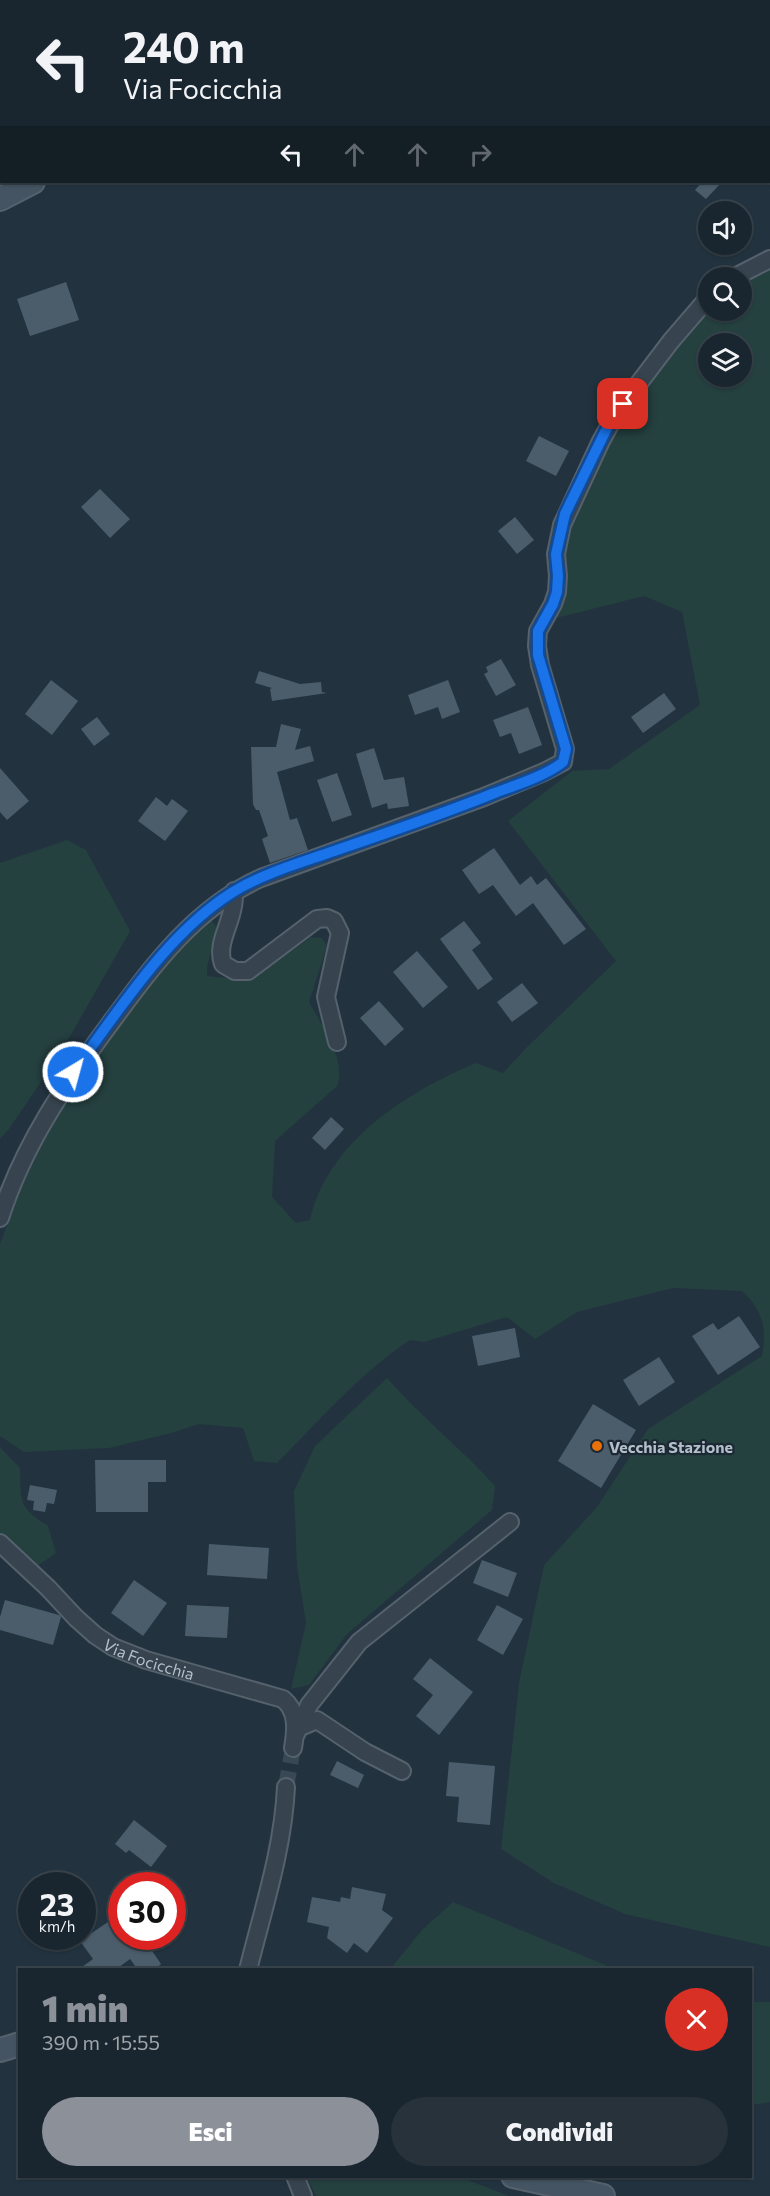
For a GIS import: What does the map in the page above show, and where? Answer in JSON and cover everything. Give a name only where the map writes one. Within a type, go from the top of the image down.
[{"type":"main road","points":[[0,199],[31,183]]},
{"type":"main road","points":[[0,2050],[18,2045]]},
{"type":"main road","points":[[522,2178],[603,2196]]},
{"type":"street","points":[[752,268],[770,259]]},
{"type":"street","points":[[0,1218],[38,1132],[73,1072],[144,978],[177,939],[207,911],[234,891],[275,872],[492,794],[563,762],[566,749],[543,676],[537,646],[538,631],[557,592],[556,554],[562,525],[612,419],[671,341],[698,310]]},
{"type":"street","points":[[234,891],[234,906],[221,948],[221,958],[224,964],[236,971],[248,971],[317,920],[327,918],[334,921],[340,933],[326,998],[338,1042]]},
{"type":"street","points":[[295,1738],[309,1705],[359,1642],[510,1522]]},
{"type":"street","name":"Via Focicchia","points":[[0,1543],[76,1618],[113,1647],[146,1660],[283,1698],[293,1713],[295,1738]]},
{"type":"street","points":[[295,1738],[317,1720],[365,1752],[402,1771]]},
{"type":"street","points":[[249,1968],[278,1853],[286,1787]]},
{"type":"street","points":[[296,2178],[303,2196]]},
{"type":"green space","points":[[770,264],[770,1947],[625,1914],[554,1883],[501,1849],[519,1683],[544,1565],[597,1507],[648,1429],[762,1356],[764,1337],[762,1320],[755,1305],[742,1291],[673,1288],[577,1312],[535,1339],[507,1317],[424,1342],[410,1340],[357,1382],[277,1463],[254,1461],[243,1428],[199,1424],[109,1448],[24,1452],[0,1436],[0,1244],[31,1160],[86,1067],[168,960],[212,921],[217,928],[207,967],[207,976],[235,979],[259,974],[311,937],[322,938],[327,946],[309,1002],[336,1054],[339,1065],[337,1086],[275,1141],[272,1197],[296,1223],[310,1220],[319,1192],[333,1167],[373,1123],[423,1089],[476,1063],[503,1073],[616,961],[508,821],[572,771],[609,769],[700,705],[682,612],[644,596],[548,620],[560,546],[624,412],[698,315],[698,321],[752,321],[752,273]]},
{"type":"green space","points":[[67,840],[86,850],[130,931],[61,1052],[0,1139],[0,863]]},
{"type":"green space","points":[[387,1378],[495,1486],[492,1510],[347,1634],[309,1685],[291,1689],[306,1623],[297,1567],[294,1491],[315,1446]]},
{"type":"green space","points":[[0,1447],[20,1468],[21,1496],[26,1508],[48,1526],[56,1553],[36,1567],[0,1533]]},
{"type":"green space","points":[[453,1902],[613,1968],[391,1968],[423,1929]]},
{"type":"green space","points":[[752,2002],[770,2002],[770,2102],[752,2105]]},
{"type":"green space","points":[[307,2178],[463,2178],[509,2196],[316,2196]]},
{"type":"building","points":[[701,183],[721,183],[706,199],[695,190]]},
{"type":"building","points":[[66,282],[79,320],[30,336],[17,299]]},
{"type":"building","points":[[539,436],[569,451],[556,476],[526,461]]},
{"type":"building","points":[[100,489],[130,519],[110,538],[81,507]]},
{"type":"building","points":[[515,517],[534,540],[517,554],[498,531]]},
{"type":"building","points":[[501,659],[516,685],[496,696],[484,674],[488,672],[486,667]]},
{"type":"building","points":[[259,671],[300,684],[321,682],[322,692],[327,693],[272,701],[270,689],[272,688],[255,683]]},
{"type":"building","points":[[51,680],[78,701],[52,735],[25,714]]},
{"type":"building","points":[[448,680],[460,712],[442,719],[438,707],[415,715],[408,695]]},
{"type":"building","points":[[664,693],[676,709],[643,733],[631,717]]},
{"type":"building","points":[[528,707],[542,745],[519,754],[511,733],[500,737],[493,720]]},
{"type":"building","points":[[97,717],[110,734],[94,746],[81,729]]},
{"type":"building","points":[[281,724],[301,729],[295,750],[310,746],[314,761],[277,772],[290,820],[297,818],[308,850],[270,863],[262,839],[268,836],[259,810],[256,810],[253,804],[251,747],[276,747]]},
{"type":"building","points":[[374,748],[384,780],[404,777],[409,806],[388,809],[387,803],[372,808],[356,754]]},
{"type":"building","points":[[0,768],[29,801],[7,820],[0,812]]},
{"type":"building","points":[[337,773],[352,815],[332,822],[317,780]]},
{"type":"building","points":[[156,797],[167,806],[172,799],[188,811],[165,841],[138,821]]},
{"type":"building","points":[[494,848],[520,885],[531,876],[537,885],[546,878],[586,929],[564,945],[533,903],[516,916],[493,885],[479,894],[462,870]]},
{"type":"building","points":[[464,921],[481,943],[472,950],[493,979],[478,990],[440,939]]},
{"type":"building","points":[[417,951],[448,987],[423,1008],[393,972]]},
{"type":"building","points":[[522,983],[538,1003],[512,1022],[497,1002]]},
{"type":"building","points":[[379,1001],[404,1029],[385,1046],[360,1018]]},
{"type":"building","points":[[331,1117],[344,1129],[325,1150],[312,1138]]},
{"type":"building","points":[[739,1316],[760,1347],[718,1375],[692,1336],[713,1323],[718,1330]]},
{"type":"building","points":[[515,1328],[520,1357],[478,1366],[472,1336]]},
{"type":"building","points":[[659,1357],[675,1382],[639,1406],[623,1380]]},
{"type":"building","name":"Vecchia Stazione","points":[[593,1404],[636,1430],[601,1488],[558,1461]]},
{"type":"building","points":[[95,1460],[166,1460],[166,1482],[148,1482],[148,1512],[96,1512]]},
{"type":"building","points":[[30,1485],[57,1490],[54,1504],[47,1503],[45,1512],[33,1510],[34,1501],[27,1500]]},
{"type":"building","points":[[209,1544],[269,1548],[267,1579],[207,1575]]},
{"type":"building","points":[[482,1560],[517,1573],[508,1597],[473,1583]]},
{"type":"building","points":[[134,1580],[167,1603],[143,1636],[111,1613]]},
{"type":"building","points":[[5,1600],[59,1615],[61,1617],[53,1645],[0,1630],[0,1617]]},
{"type":"building","points":[[187,1605],[229,1607],[227,1638],[185,1636]]},
{"type":"building","points":[[497,1605],[523,1619],[503,1655],[477,1640]]},
{"type":"building","points":[[430,1658],[473,1692],[439,1735],[416,1716],[433,1695],[413,1679]]},
{"type":"building","points":[[337,1761],[364,1775],[358,1788],[330,1775]]},
{"type":"building","points":[[449,1762],[495,1766],[490,1825],[457,1822],[459,1797],[446,1796]]},
{"type":"building","points":[[134,1820],[167,1846],[151,1867],[129,1850],[126,1853],[115,1844]]},
{"type":"building","points":[[352,1887],[386,1894],[382,1910],[393,1918],[367,1953],[354,1943],[347,1953],[327,1938],[329,1927],[307,1922],[312,1897],[340,1902],[341,1897],[350,1899]]},
{"type":"building","points":[[108,1922],[108,1950],[152,1950],[161,1964],[156,1968],[137,1968],[130,1959],[118,1968],[81,1968],[93,1959],[86,1950],[96,1950],[96,1930]]},
{"type":"tunnel","points":[[286,1787],[293,1748]]},
{"type":"place","name":"Vecchia Stazione","points":[[597,1446]]},
{"type":"route","points":[[73,1072],[144,978],[177,939],[207,911],[234,891],[275,872],[484,797],[563,762],[566,749],[538,655],[538,631],[553,604],[558,588],[556,554],[565,514],[608,426],[623,404]]}]
